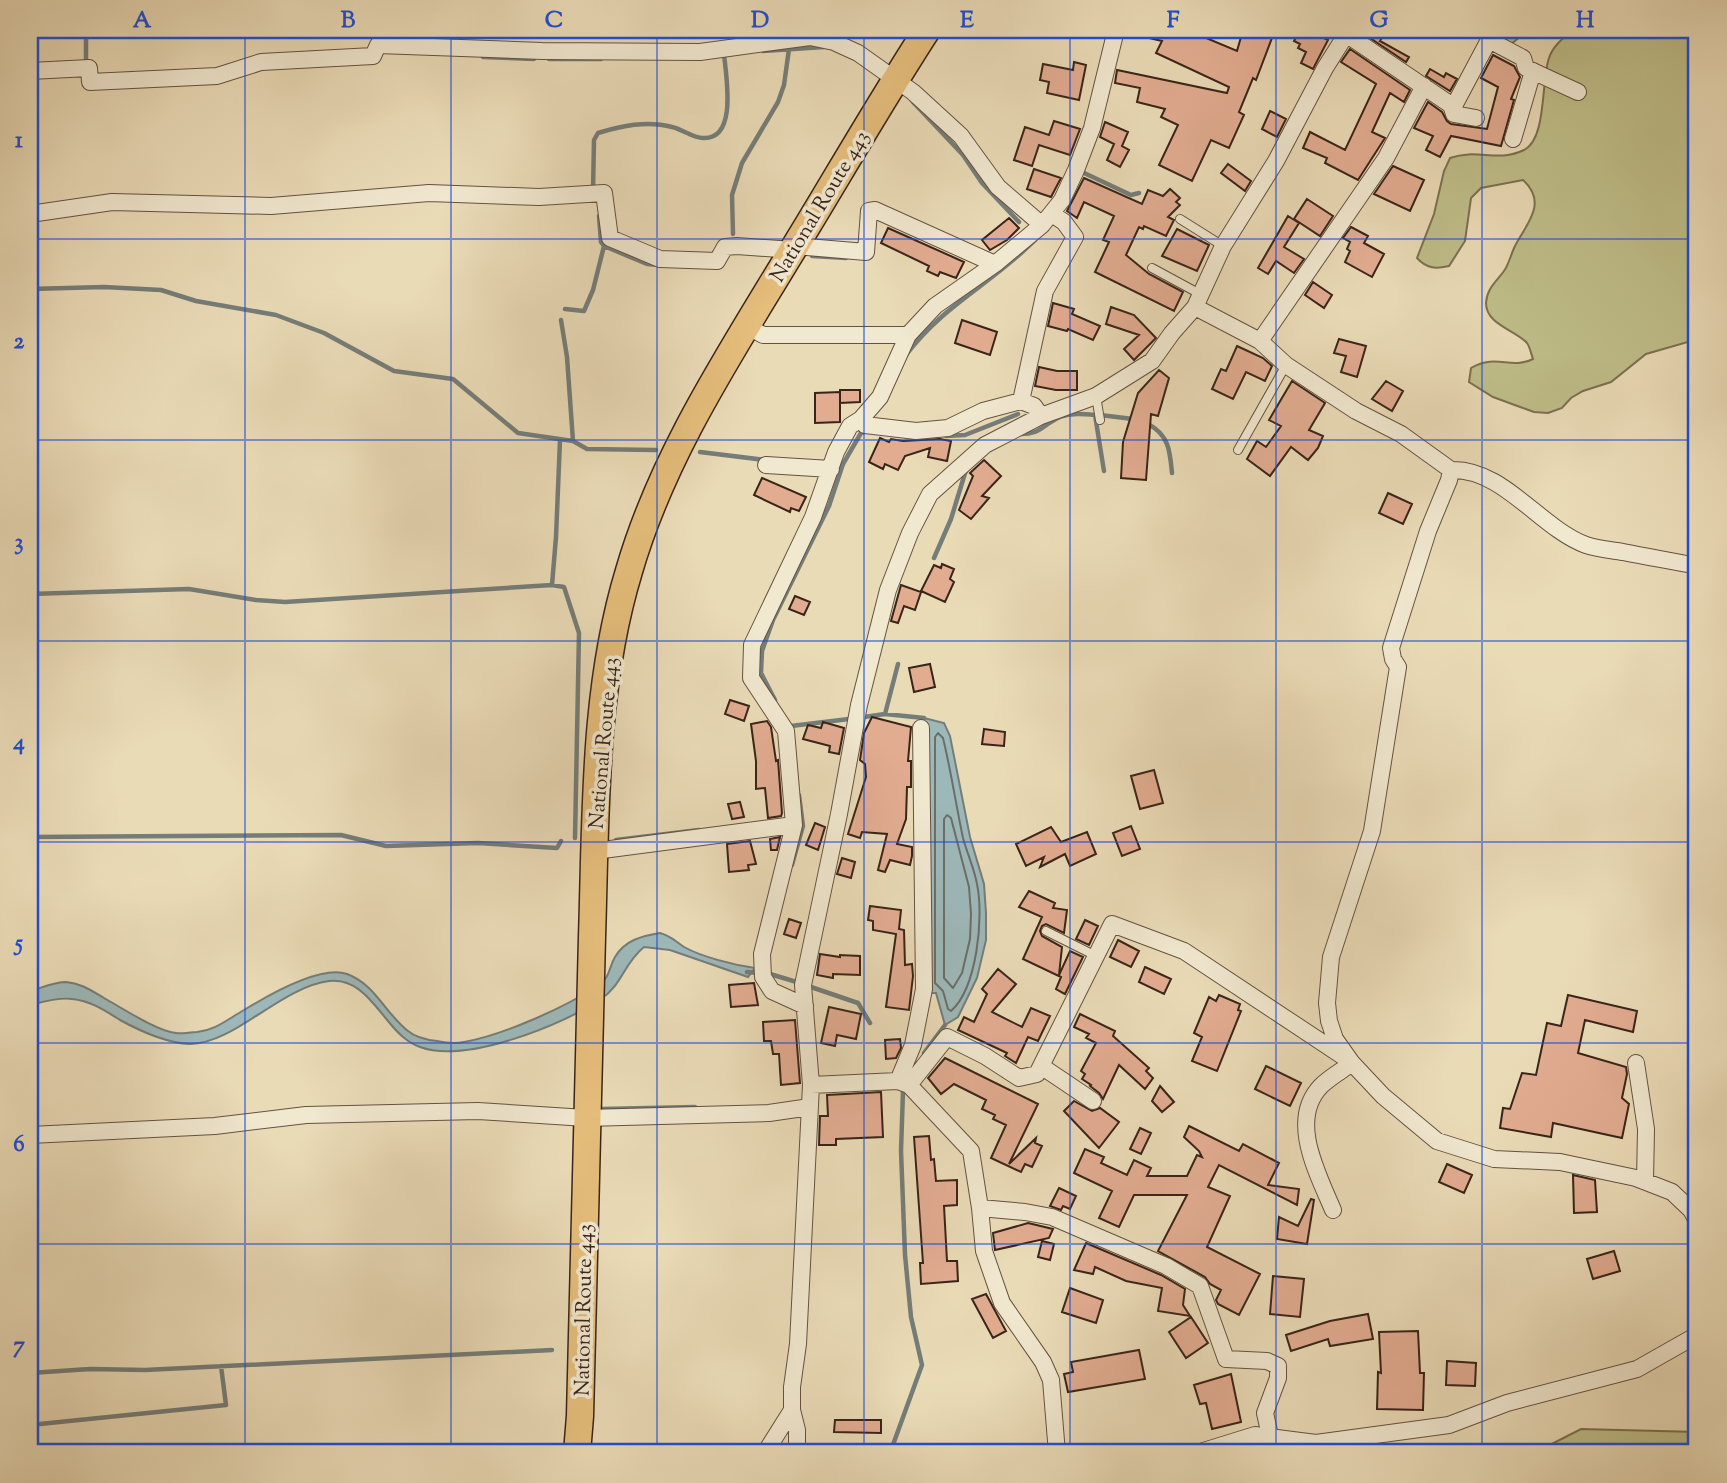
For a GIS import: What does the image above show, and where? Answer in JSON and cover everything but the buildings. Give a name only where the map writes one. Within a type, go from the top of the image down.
[{"type":"highway","name":"National Route 443","points":[[576,1453],[580,1416],[586,1118],[600,724],[611,646],[628,572],[648,514],[670,463],[747,326],[927,30]]},
{"type":"street","points":[[805,1006],[772,991],[763,977],[762,954],[794,825],[786,731],[751,678],[752,645],[813,517],[850,426],[861,419],[880,397],[908,335],[935,306],[995,264],[1047,219],[1076,170],[1092,128],[1116,30]]},
{"type":"street","points":[[797,1453],[792,1387],[799,1344],[811,1084],[803,985],[859,705],[888,590],[910,533],[930,494],[985,445],[1041,416],[1097,402],[1152,361],[1198,300],[1223,246],[1276,161],[1325,68],[1348,32],[1451,105],[1454,114],[1476,118]]},
{"type":"street","points":[[30,71],[89,68],[90,82],[217,76],[261,62],[373,57],[378,45],[542,51],[700,52],[810,34],[858,53],[897,79],[961,136],[998,187],[1047,219],[1064,222],[1074,237],[1045,291],[1021,401]]},
{"type":"street","points":[[1451,105],[1455,104],[1489,40],[1523,58],[1526,68],[1578,92]]},
{"type":"street","points":[[1513,139],[1532,71]]},
{"type":"street","points":[[1260,341],[1386,158],[1424,86]]},
{"type":"street","points":[[30,214],[112,202],[271,206],[429,193],[538,197],[604,193],[610,238],[660,259],[717,261],[725,247],[737,246],[866,252],[869,212],[875,210],[995,264]]},
{"type":"street","points":[[1198,300],[1260,341],[1286,365],[1356,411],[1401,434],[1451,470],[1461,470],[1486,479],[1529,506],[1564,535],[1587,545],[1697,566]]},
{"type":"street","points":[[747,326],[763,334],[908,335]]},
{"type":"street","points":[[861,419],[865,425],[916,431],[948,428],[983,411],[1021,401],[1034,406],[1041,416]]},
{"type":"street","points":[[766,465],[831,469]]},
{"type":"street","points":[[1451,470],[1427,531],[1391,648],[1398,667],[1371,831],[1331,957],[1327,1003],[1329,1021],[1335,1039],[1352,1063],[1383,1096],[1437,1141],[1494,1159],[1560,1162],[1644,1181],[1672,1192],[1691,1210],[1697,1221]]},
{"type":"street","points":[[904,1083],[924,989],[921,728]]},
{"type":"street","points":[[595,851],[794,825]]},
{"type":"street","points":[[904,1083],[947,1037],[985,1056],[1019,1078],[1037,1074],[1112,924],[1184,951],[1352,1063]]},
{"type":"street","points":[[1333,1210],[1309,1151],[1307,1121],[1312,1099],[1322,1086],[1352,1063]]},
{"type":"street","points":[[1636,1063],[1646,1129],[1644,1181]]},
{"type":"street","points":[[1041,1066],[1093,1101]]},
{"type":"street","points":[[811,1084],[904,1083],[971,1151],[981,1208],[984,1251],[1002,1303],[1051,1380],[1057,1453]]},
{"type":"street","points":[[30,1135],[215,1126],[306,1115],[478,1111],[586,1118],[769,1113],[810,1107]]},
{"type":"street","points":[[981,1208],[1052,1217],[1166,1266],[1200,1286],[1226,1359],[1267,1361],[1278,1366],[1278,1378],[1265,1413],[1269,1436]]},
{"type":"street","points":[[1197,1453],[1255,1435],[1316,1443],[1449,1425],[1507,1403],[1637,1369],[1697,1335]]},
{"type":"street","points":[[765,1453],[792,1410]]},
{"type":"lane","points":[[1181,219],[1223,246]]},
{"type":"lane","points":[[1153,268],[1198,300]]},
{"type":"lane","points":[[1237,450],[1286,365]]},
{"type":"lane","points":[[1097,402],[1100,420]]},
{"type":"lane","points":[[1045,931],[1096,956]]},
{"type":"shaded area","points":[[1495,30],[1529,30],[1511,44]]},
{"type":"shaded area","points":[[1573,30],[1697,30],[1697,327],[1688,342],[1646,354],[1611,382],[1583,391],[1571,398],[1562,408],[1548,413],[1534,412],[1493,397],[1469,382],[1471,368],[1480,364],[1496,361],[1517,363],[1533,359],[1527,343],[1496,322],[1487,311],[1486,303],[1490,289],[1506,268],[1533,213],[1535,205],[1530,188],[1523,180],[1481,188],[1471,198],[1465,241],[1449,266],[1432,267],[1417,258],[1434,214],[1444,171],[1450,158],[1470,154],[1514,154],[1531,144],[1540,122],[1549,58],[1562,39]]},
{"type":"shaded area","points":[[1581,1429],[1697,1432],[1697,1453],[1534,1453]]},
{"type":"water","points":[[924,718],[944,723],[950,736],[970,837],[984,884],[986,913],[986,940],[977,978],[958,1017],[945,1025],[936,993],[928,993]]},
{"type":"water","points":[[660,933],[700,954],[755,968],[748,977],[670,950],[644,947],[608,993],[584,1009],[513,1039],[462,1050],[439,1051],[410,1042],[398,1033],[370,999],[356,987],[339,981],[311,985],[224,1035],[207,1042],[190,1044],[154,1036],[97,1006],[79,1000],[51,1000],[30,1005],[30,991],[66,982],[86,988],[159,1028],[178,1033],[197,1032],[216,1027],[294,983],[336,972],[347,974],[365,985],[400,1024],[418,1037],[461,1043],[515,1027],[570,1002],[603,981],[624,946],[640,937]]},
{"type":"waterway","points":[[86,30],[86,64]]},
{"type":"waterway","points":[[763,51],[824,47]]},
{"type":"waterway","points":[[733,234],[732,195],[742,163],[778,102],[784,85],[789,49]]},
{"type":"waterway","points":[[593,191],[594,140],[598,133],[625,126],[653,124],[676,128],[703,138],[714,136],[721,129],[726,118],[727,105],[724,54]]},
{"type":"waterway","points":[[483,57],[534,59]]},
{"type":"waterway","points":[[549,59],[601,59]]},
{"type":"waterway","points":[[913,102],[963,155],[982,183],[1019,222]]},
{"type":"waterway","points":[[1082,172],[1131,195],[1139,193]]},
{"type":"waterway","points":[[565,309],[584,311],[593,290],[604,246],[601,242],[599,216]]},
{"type":"waterway","points":[[906,355],[936,322],[1035,240]]},
{"type":"waterway","points":[[604,246],[647,264],[658,265]]},
{"type":"waterway","points":[[812,256],[846,258]]},
{"type":"waterway","points":[[30,289],[104,287],[161,290],[196,301],[276,315],[324,333],[394,371],[453,379],[518,433],[573,441],[587,449],[656,450]]},
{"type":"waterway","points":[[561,320],[567,357],[573,441]]},
{"type":"waterway","points":[[946,436],[965,435],[1018,414]]},
{"type":"waterway","points":[[1018,434],[1037,431],[1064,416],[1095,415],[1104,471]]},
{"type":"waterway","points":[[1100,415],[1133,419]]},
{"type":"waterway","points":[[1148,424],[1164,439],[1169,451],[1172,473]]},
{"type":"waterway","points":[[775,700],[761,673],[762,651],[773,620],[829,506],[843,464],[861,433],[867,431]]},
{"type":"waterway","points":[[552,585],[560,440]]},
{"type":"waterway","points":[[700,452],[765,460]]},
{"type":"waterway","points":[[934,558],[951,519],[966,470]]},
{"type":"waterway","points":[[30,594],[189,589],[285,602],[552,585],[564,587],[579,633],[575,838]]},
{"type":"waterway","points":[[885,714],[898,664]]},
{"type":"waterway","points":[[864,717],[885,714],[924,718]]},
{"type":"waterway","points":[[791,726],[849,719]]},
{"type":"waterway","points":[[792,865],[803,826],[799,795]]},
{"type":"waterway","points":[[616,840],[699,830]]},
{"type":"waterway","points":[[30,837],[341,835],[386,846],[478,843],[557,848],[561,841]]},
{"type":"waterway","points":[[747,972],[770,974],[800,983]]},
{"type":"waterway","points":[[808,986],[858,1003],[870,1023]]},
{"type":"waterway","points":[[924,1053],[945,1025]]},
{"type":"waterway","points":[[890,1453],[922,1365],[911,1317],[905,1255],[901,1151],[903,1091]]},
{"type":"waterway","points":[[601,1109],[695,1107]]},
{"type":"waterway","points":[[30,1373],[552,1350]]},
{"type":"waterway","points":[[30,1425],[226,1405],[221,1366]]}]
